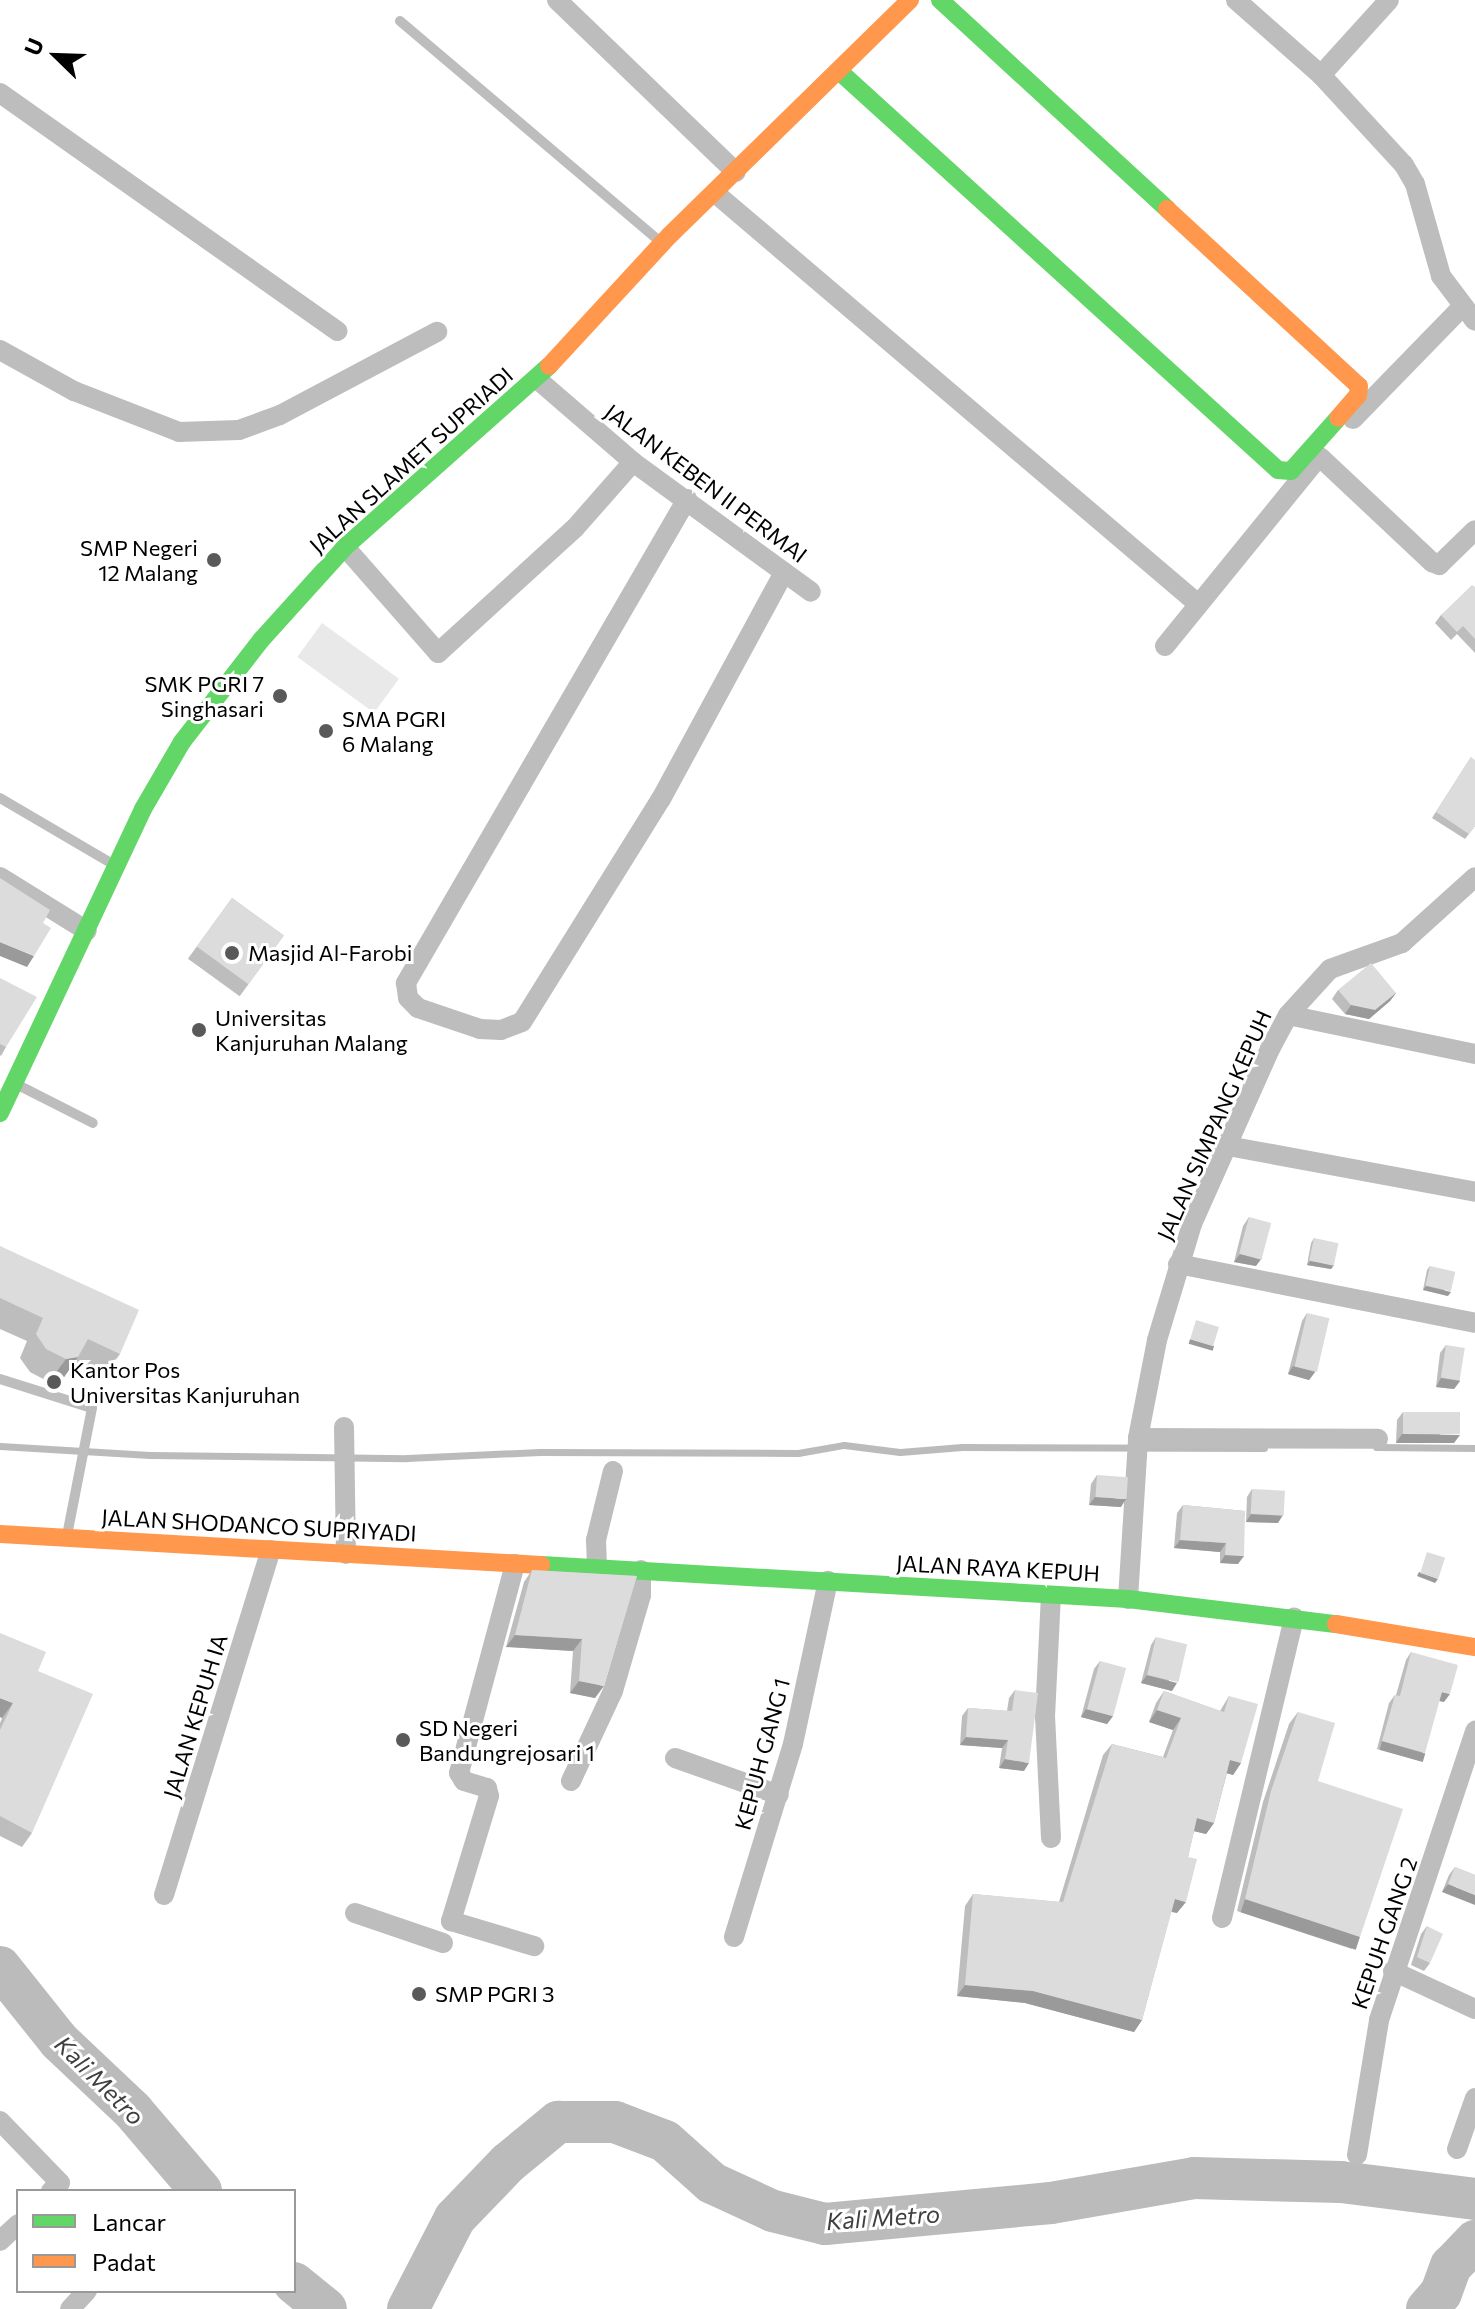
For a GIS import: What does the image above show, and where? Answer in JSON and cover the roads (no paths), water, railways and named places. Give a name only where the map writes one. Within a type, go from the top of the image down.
[{"type":"street","points":[[557,0],[736,172]]},
{"type":"street","name":"JALAN SLAMET SUPRIADI","points":[[0,1113],[7,1078],[87,931],[114,865],[182,742],[262,639],[345,547],[537,379],[662,243],[910,0]]},
{"type":"street","points":[[839,71],[1278,470],[1291,471],[1358,395],[1359,386],[940,0]]},
{"type":"street","points":[[1165,646],[1197,603],[1320,457],[1468,314],[1441,276],[1415,184],[1404,165],[1321,75],[1236,0]]},
{"type":"street","points":[[1321,75],[1389,0]]},
{"type":"street","points":[[0,93],[338,331]]},
{"type":"street","points":[[715,193],[1197,603]]},
{"type":"street","points":[[0,350],[74,391],[179,432],[239,430],[280,415],[437,332]]},
{"type":"street","name":"JALAN KEBEN II PERMAI","points":[[537,379],[633,462],[811,592]]},
{"type":"street","points":[[1320,457],[1432,562],[1439,565],[1475,530]]},
{"type":"street","points":[[345,547],[438,653],[575,528],[633,462]]},
{"type":"street","points":[[687,499],[406,983],[408,998],[418,1008],[480,1029],[501,1030],[522,1022],[661,799],[784,572]]},
{"type":"street","points":[[0,877],[87,931]]},
{"type":"street","name":"JALAN SIMPANG KEPUH","points":[[1128,1599],[1138,1440],[1178,1264],[1288,1015],[1330,969],[1402,943],[1475,877]]},
{"type":"street","points":[[1288,1015],[1475,1054]]},
{"type":"street","points":[[1228,1146],[1475,1192]]},
{"type":"street","points":[[1178,1264],[1475,1323]]},
{"type":"street","points":[[344,1427],[348,1453],[346,1554]]},
{"type":"street","points":[[1138,1440],[1378,1439]]},
{"type":"street","points":[[597,1568],[596,1540],[613,1471]]},
{"type":"street","name":"JALAN SHODANCO SUPRIYADI","points":[[0,1534],[515,1564]]},
{"type":"street","name":"JALAN KEPUH IA","points":[[164,1895],[271,1550]]},
{"type":"street","points":[[355,1913],[442,1945],[489,1796],[487,1788],[464,1781],[459,1773],[515,1564]]},
{"type":"street","name":"JALAN RAYA KEPUH","points":[[515,1564],[1128,1599],[1294,1617],[1475,1647]]},
{"type":"street","points":[[571,1781],[613,1691],[641,1595],[641,1570]]},
{"type":"street","name":"KEPUH GANG 1","points":[[734,1937],[779,1795],[828,1581]]},
{"type":"street","points":[[1051,1596],[1045,1717],[1051,1838]]},
{"type":"street","points":[[1222,1918],[1294,1617]]},
{"type":"street","name":"KEPUH GANG 2","points":[[1357,2155],[1379,2020],[1475,1731]]},
{"type":"street","points":[[675,1758],[779,1795]]},
{"type":"street","points":[[451,1921],[534,1946]]},
{"type":"street","points":[[1393,1971],[1475,2009]]},
{"type":"street","points":[[1457,2149],[1475,2098]]},
{"type":"street","points":[[0,2121],[60,2188]]},
{"type":"street","points":[[0,2241],[16,2226]]},
{"type":"street","points":[[70,2309],[85,2293]]},
{"type":"lane","points":[[400,21],[662,243]]},
{"type":"lane","points":[[0,798],[114,865]]},
{"type":"lane","points":[[7,1078],[93,1123]]},
{"type":"lane","points":[[0,1379],[84,1402],[92,1408],[91,1429],[67,1538]]},
{"type":"waterway","points":[[0,1446],[150,1455],[407,1458],[540,1452],[798,1453],[844,1445],[900,1452],[962,1447],[1264,1448]]},
{"type":"waterway","points":[[1376,1447],[1475,1448]]},
{"type":"waterway","name":"Kali Metro","points":[[0,1967],[59,2041],[133,2111],[199,2189]]},
{"type":"waterway","name":"Kali Metro","points":[[408,2309],[455,2218],[508,2163],[558,2122],[615,2122],[665,2141],[712,2183],[773,2211],[825,2224],[1051,2203],[1194,2178],[1341,2182],[1475,2199]]},
{"type":"waterway","points":[[1427,2309],[1441,2293],[1451,2266],[1475,2241]]},
{"type":"waterway","name":"Kali Metro","points":[[296,2285],[326,2309]]},
{"type":"place","name":"SMP Negeri 12 Malang","points":[[214,560]]},
{"type":"place","name":"SMK PGRI 7 Singhasari","points":[[280,696]]},
{"type":"place","name":"SMA PGRI 6 Malang","points":[[326,731]]},
{"type":"place","name":"Masjid Al-Farobi","points":[[232,953]]},
{"type":"place","name":"Universitas Kanjuruhan Malang","points":[[199,1030]]},
{"type":"place","name":"Kantor Pos Universitas Kanjuruhan","points":[[54,1382]]},
{"type":"place","name":"SD Negeri Bandungrejosari 1","points":[[403,1740]]},
{"type":"place","name":"SMP PGRI 3","points":[[419,1994]]}]
